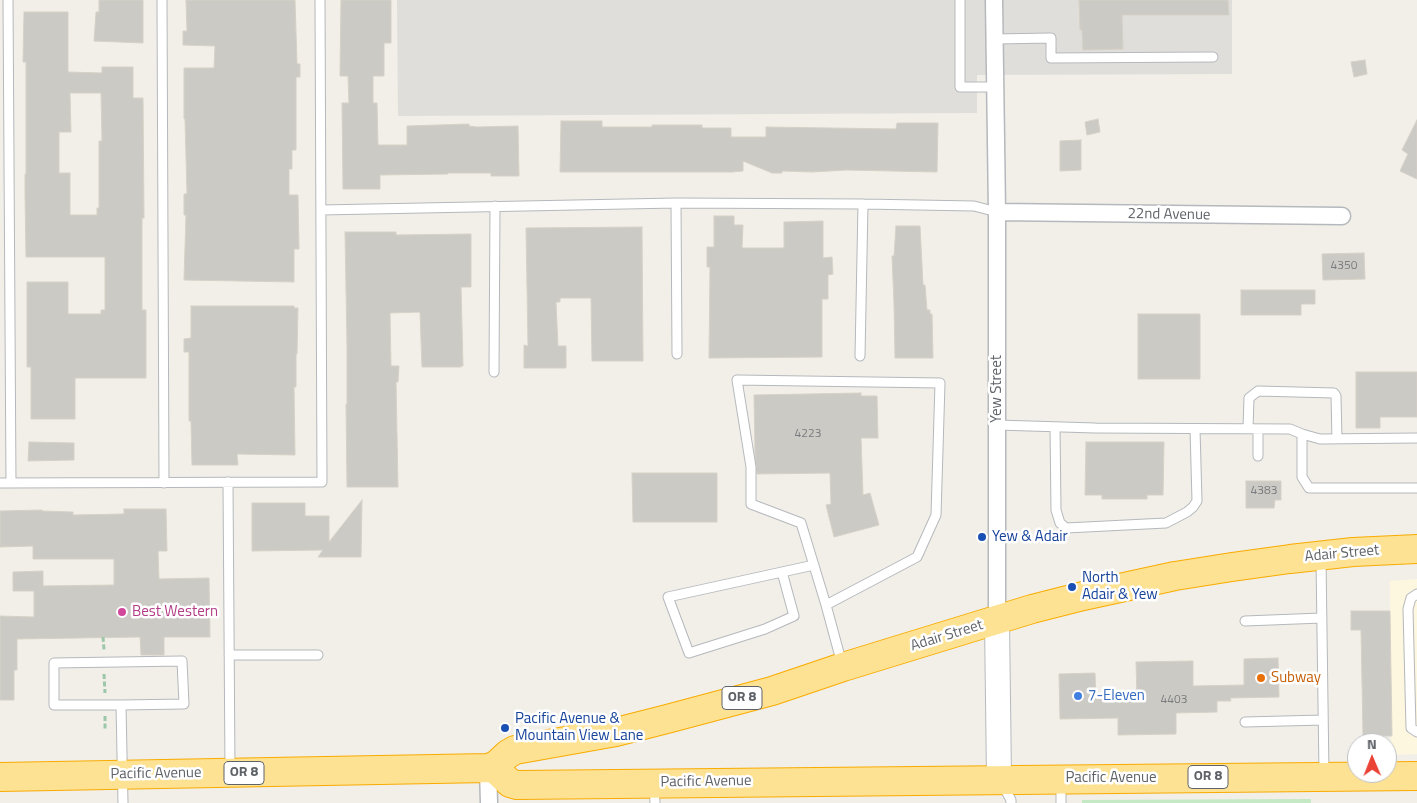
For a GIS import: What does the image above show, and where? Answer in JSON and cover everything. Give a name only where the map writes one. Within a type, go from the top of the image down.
[{"type":"highway","name":"Adair Street","points":[[488,768],[496,765],[515,750],[616,732],[667,720],[772,690],[1032,609],[1083,596],[1174,576],[1251,564],[1417,548]]},
{"type":"highway","name":"Pacific Avenue","points":[[0,777],[488,768],[496,770],[510,783],[517,785],[654,793],[1000,779],[1061,791],[1324,776],[1417,776]]},
{"type":"street","name":"Yew Street","points":[[994,0],[997,212],[997,621],[1000,779]]},
{"type":"street","name":"22nd Avenue","points":[[997,212],[1342,216]]},
{"type":"street","points":[[488,768],[489,803]]},
{"type":"lane","points":[[8,0],[11,483]]},
{"type":"lane","points":[[162,0],[164,483]]},
{"type":"lane","points":[[0,483],[322,482],[320,0]]},
{"type":"lane","points":[[960,0],[960,87],[995,87]]},
{"type":"lane","points":[[995,39],[1051,38],[1052,58],[1213,57]]},
{"type":"lane","points":[[321,210],[676,203],[974,206],[997,212]]},
{"type":"lane","points":[[676,203],[677,354]]},
{"type":"lane","points":[[860,356],[863,204]]},
{"type":"lane","points":[[494,372],[495,206]]},
{"type":"lane","points":[[826,605],[917,557],[936,515],[940,384],[737,380],[751,467],[751,504],[801,523],[843,667]]},
{"type":"lane","points":[[1248,429],[1249,398],[1258,391],[1334,393],[1336,396],[1337,438]]},
{"type":"lane","points":[[997,426],[1290,429],[1320,439],[1417,438]]},
{"type":"lane","points":[[1055,427],[1056,510],[1060,523],[1066,528],[1166,522],[1187,512],[1197,501],[1195,429]]},
{"type":"lane","points":[[1258,429],[1258,456]]},
{"type":"lane","points":[[1302,434],[1302,477],[1309,488],[1417,488]]},
{"type":"lane","points":[[228,482],[230,773]]},
{"type":"lane","points":[[1320,556],[1324,776]]},
{"type":"lane","points":[[782,572],[794,616],[765,629],[689,654],[668,597],[782,572],[814,565]]},
{"type":"lane","points":[[1417,594],[1411,598],[1408,609],[1411,728],[1417,732]]},
{"type":"lane","points":[[1245,621],[1322,618]]},
{"type":"lane","points":[[230,655],[318,655]]},
{"type":"lane","points":[[182,661],[184,704],[121,705],[54,705],[54,663],[182,661]]},
{"type":"lane","points":[[121,705],[123,803]]},
{"type":"lane","points":[[1245,722],[1323,720]]},
{"type":"lane","points":[[1000,779],[1011,803]]},
{"type":"path","points":[[103,637],[105,731]]},
{"type":"shaded area","points":[[397,0],[1232,0],[1232,74],[977,75],[977,113],[398,116]]},
{"type":"shaded area","points":[[1417,579],[1417,754],[1397,755],[1397,733],[1391,733],[1390,581]]},
{"type":"green space","points":[[1311,799],[1311,803],[1082,803],[1082,800]]},
{"type":"building","points":[[99,0],[143,0],[143,43],[94,41],[96,12],[99,12]]},
{"type":"building","points":[[186,0],[295,0],[297,64],[300,64],[300,77],[296,77],[296,150],[292,150],[292,169],[289,169],[289,195],[298,195],[299,249],[294,249],[294,282],[184,280],[186,215],[184,215],[184,194],[187,194],[184,68],[214,68],[215,46],[183,45],[183,31],[187,31]]},
{"type":"building","points":[[341,0],[391,0],[391,43],[384,43],[384,76],[373,76],[373,103],[377,103],[378,145],[407,145],[407,126],[469,124],[469,126],[477,127],[518,126],[519,176],[491,176],[491,173],[380,175],[380,189],[343,189],[342,103],[349,103],[348,76],[340,76]]},
{"type":"building","points":[[1079,0],[1228,0],[1229,15],[1122,15],[1123,49],[1083,50]]},
{"type":"building","points":[[24,12],[68,12],[68,72],[102,73],[102,67],[133,67],[133,98],[143,98],[144,218],[142,218],[142,310],[146,310],[146,378],[75,378],[75,419],[31,419],[31,367],[27,367],[27,282],[68,282],[68,314],[101,314],[101,310],[105,310],[105,257],[26,257],[26,62],[23,62]],"holes":[[[70,93],[101,93],[102,141],[99,141],[99,208],[97,208],[97,215],[70,215],[70,173],[59,173],[59,132],[71,132]]]},
{"type":"building","points":[[1365,60],[1367,74],[1354,77],[1351,62]]},
{"type":"building","points":[[1098,119],[1100,132],[1087,135],[1085,122]]},
{"type":"building","points":[[1417,120],[1417,179],[1400,171],[1408,154],[1402,150]]},
{"type":"building","points":[[561,121],[602,121],[602,127],[702,125],[702,128],[731,128],[731,137],[766,137],[766,127],[896,129],[897,123],[938,123],[937,172],[846,170],[782,171],[782,173],[772,173],[743,161],[743,171],[732,172],[560,172]]},
{"type":"building","points":[[1081,140],[1081,170],[1060,171],[1060,141]]},
{"type":"building","points":[[714,216],[734,216],[734,225],[743,225],[742,248],[784,248],[784,222],[823,221],[823,258],[832,257],[833,274],[828,275],[828,299],[822,299],[822,357],[709,358],[710,267],[707,267],[707,247],[714,247]]},
{"type":"building","points":[[896,226],[920,226],[923,285],[925,285],[927,310],[930,310],[930,314],[932,314],[933,358],[895,358],[892,256],[894,256]]},
{"type":"building","points":[[642,227],[643,361],[592,361],[591,298],[560,298],[560,302],[556,302],[558,346],[566,346],[566,368],[524,368],[524,345],[528,346],[526,228]]},
{"type":"building","points":[[345,232],[396,232],[396,235],[471,234],[471,287],[461,287],[463,366],[422,367],[420,312],[390,313],[391,366],[399,366],[398,382],[396,382],[398,487],[347,487]]},
{"type":"building","points":[[1364,253],[1365,279],[1323,280],[1322,254]]},
{"type":"building","points":[[1241,290],[1315,290],[1315,304],[1301,304],[1301,315],[1241,315]]},
{"type":"building","points":[[191,306],[294,306],[294,308],[298,308],[296,387],[294,387],[295,455],[237,454],[238,465],[192,465],[191,421],[189,421],[189,352],[184,352],[184,339],[191,338]]},
{"type":"building","points":[[1138,314],[1200,314],[1200,379],[1138,379]]},
{"type":"building","points":[[1356,372],[1417,372],[1417,417],[1380,417],[1380,428],[1356,428]]},
{"type":"building","points":[[861,393],[861,396],[877,396],[878,438],[861,438],[863,495],[870,493],[879,525],[834,537],[826,505],[831,504],[830,473],[757,474],[754,395]]},
{"type":"building","points":[[29,442],[74,443],[74,460],[28,461]]},
{"type":"building","points":[[1086,442],[1164,442],[1163,495],[1147,495],[1147,499],[1102,499],[1102,495],[1085,495]]},
{"type":"building","points":[[632,473],[717,473],[717,522],[633,522]]},
{"type":"building","points":[[1246,481],[1281,481],[1281,500],[1275,500],[1274,508],[1246,508]]},
{"type":"building","points":[[362,500],[361,557],[318,557],[323,550],[252,551],[252,503],[305,503],[305,516],[329,516],[329,542]]},
{"type":"building","points":[[124,509],[166,509],[167,551],[158,551],[159,579],[209,578],[210,637],[164,637],[164,655],[141,655],[140,637],[17,639],[17,670],[14,670],[14,700],[0,700],[0,616],[34,617],[34,591],[13,591],[13,572],[43,571],[43,586],[114,585],[114,559],[33,559],[33,546],[0,547],[0,511],[42,510],[73,512],[73,515],[124,514]]},
{"type":"building","points":[[1351,611],[1390,611],[1392,733],[1363,733],[1361,630],[1351,630]]},
{"type":"building","points":[[1278,658],[1279,697],[1230,698],[1231,701],[1217,701],[1217,712],[1176,713],[1176,734],[1118,735],[1118,718],[1060,719],[1059,674],[1095,673],[1096,699],[1137,698],[1136,662],[1193,661],[1193,686],[1244,685],[1244,659]]},
{"type":"place","name":"Yew & Adair","points":[[982,537]]},
{"type":"place","name":"North Adair & Yew","points":[[1072,587]]},
{"type":"place","name":"Best Western","points":[[122,612]]},
{"type":"place","name":"Subway","points":[[1261,678]]},
{"type":"place","name":"7-Eleven","points":[[1078,696]]},
{"type":"place","name":"Pacific Avenue & Mountain View Lane","points":[[505,728]]}]
